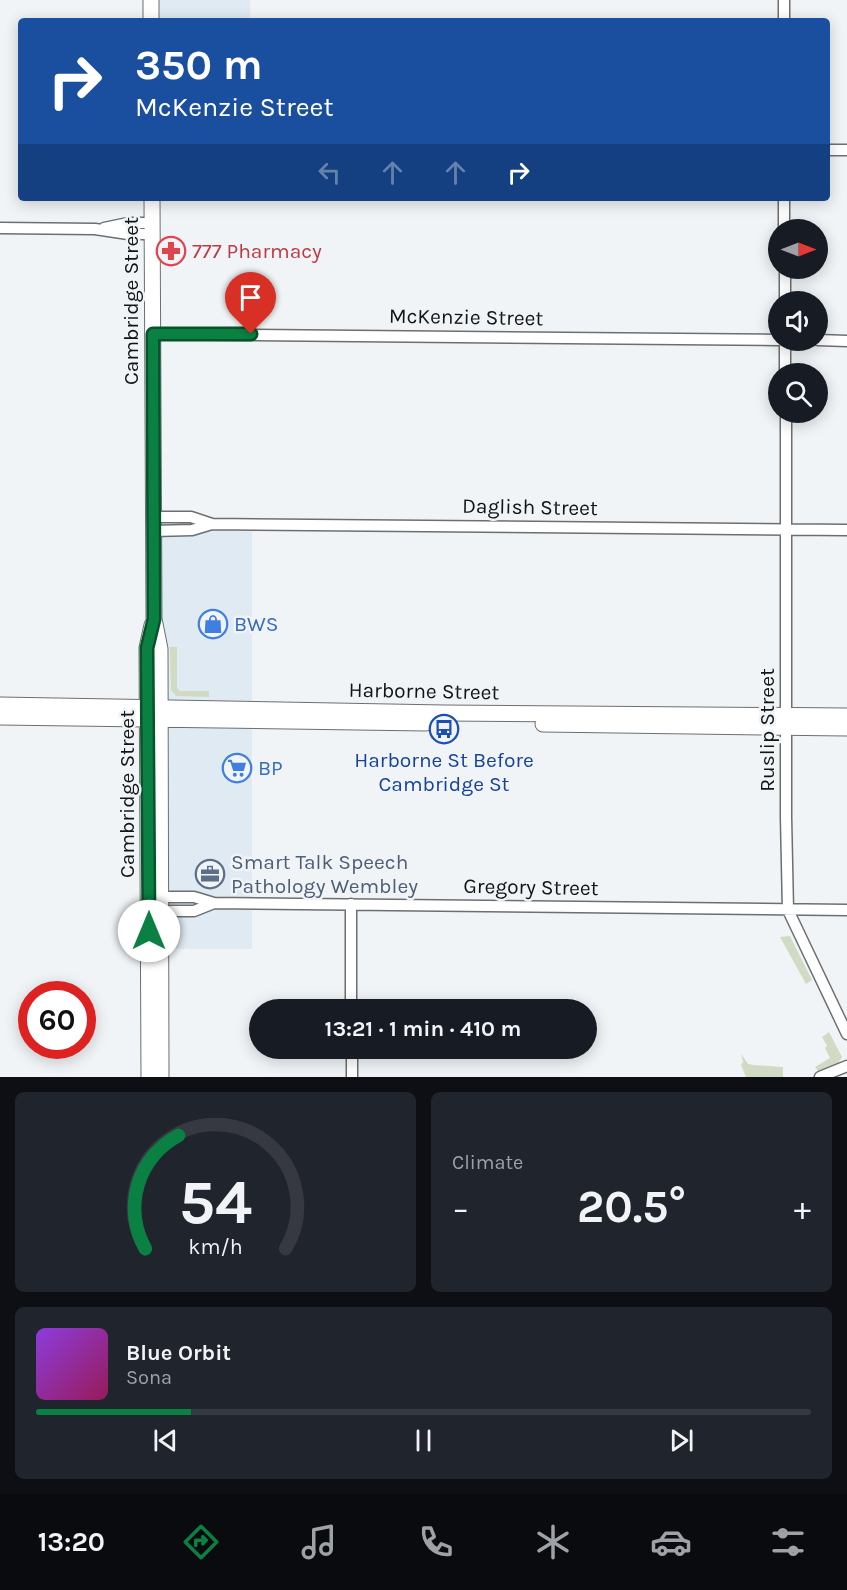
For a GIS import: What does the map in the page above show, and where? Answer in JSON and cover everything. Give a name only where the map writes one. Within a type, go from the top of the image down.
[{"type":"main road","points":[[151,0],[151,18]]},
{"type":"main road","name":"Cambridge Street","points":[[152,201],[154,619],[147,648],[154,713],[155,904],[161,1077]]},
{"type":"main road","name":"Harborne Street","points":[[0,705],[154,713]]},
{"type":"main road","name":"Harborne Street","points":[[0,717],[154,713],[787,721],[847,716]]},
{"type":"main road","name":"Harborne Street","points":[[787,721],[847,728]]},
{"type":"main road","name":"Cambridge Street","points":[[149,1077],[155,904]]},
{"type":"street","points":[[784,0],[784,18]]},
{"type":"street","points":[[830,150],[847,150]]},
{"type":"street","points":[[784,201],[784,219]]},
{"type":"street","points":[[0,228],[95,229],[128,234],[152,229]]},
{"type":"street","name":"McKenzie Street","points":[[153,334],[768,340]]},
{"type":"street","points":[[828,340],[847,341]]},
{"type":"street","name":"Ruslip Street","points":[[786,423],[788,910],[847,1034]]},
{"type":"street","name":"Daglish Street","points":[[153,524],[192,530],[212,524],[847,530]]},
{"type":"street","name":"Gregory Street","points":[[155,904],[194,897],[214,903],[847,910]]},
{"type":"street","points":[[351,904],[351,999]]},
{"type":"street","points":[[352,1059],[352,1077]]},
{"type":"street","points":[[820,1077],[847,1066]]},
{"type":"shaded area","points":[[153,0],[250,0],[250,18],[153,18]]},
{"type":"shaded area","points":[[153,524],[252,524],[252,949],[155,949]]},
{"type":"green space","points":[[170,647],[177,647],[177,688],[180,691],[209,691],[209,697],[176,696],[171,690]]},
{"type":"green space","points":[[790,936],[812,980],[806,984],[780,937]]},
{"type":"green space","points":[[829,1032],[842,1057],[837,1065],[818,1071],[815,1067],[830,1058],[822,1037]]},
{"type":"green space","points":[[741,1054],[748,1064],[783,1067],[783,1077],[746,1077],[741,1065],[743,1062]]},
{"type":"place","name":"777 Pharmacy","points":[[171,251]]},
{"type":"place","name":"BWS","points":[[213,624]]},
{"type":"place","name":"Harborne St Before Cambridge St","points":[[444,729]]},
{"type":"place","name":"BP","points":[[237,768]]},
{"type":"place","name":"Smart Talk Speech Pathology Wembley","points":[[210,874]]},
{"type":"route","points":[[149,931],[147,648],[154,619],[153,334],[251,334]]}]
